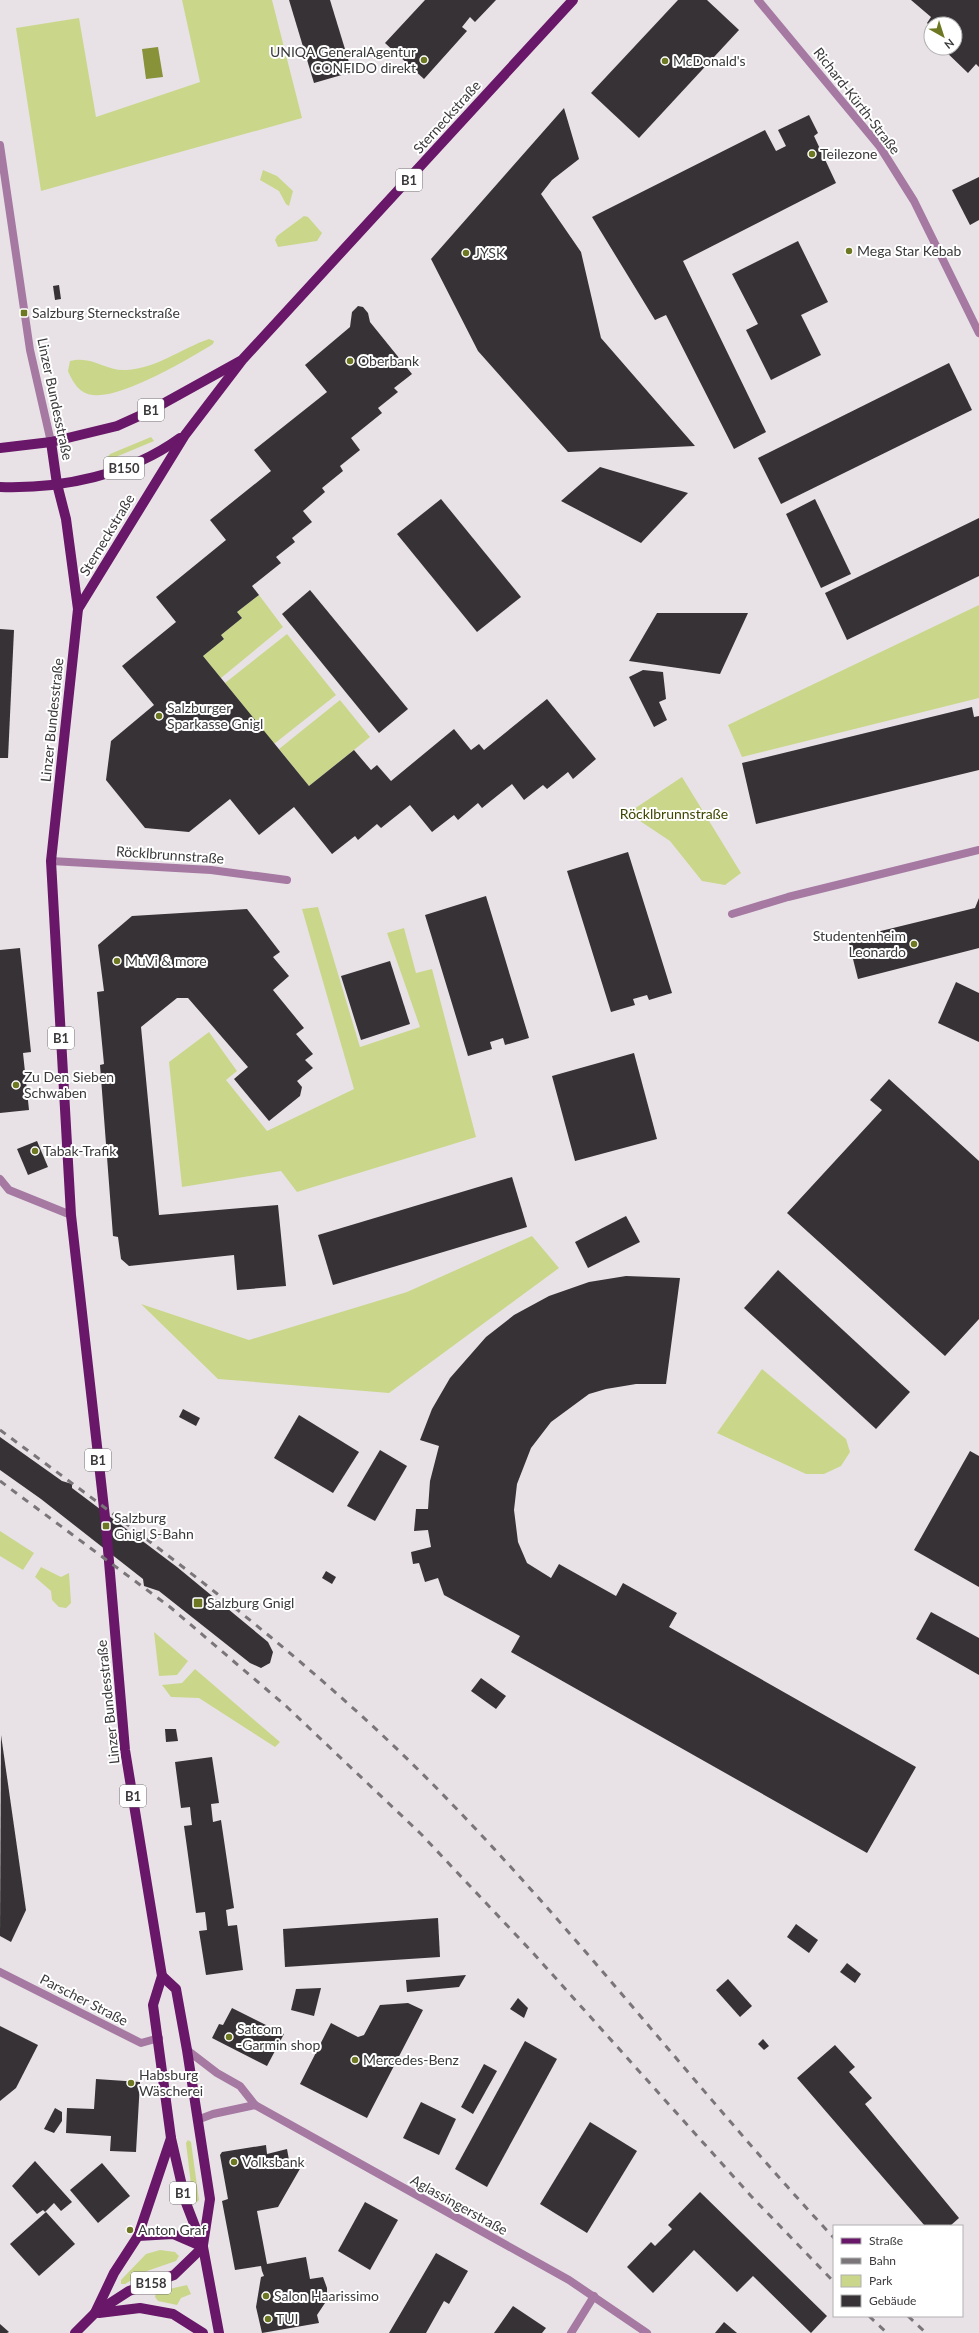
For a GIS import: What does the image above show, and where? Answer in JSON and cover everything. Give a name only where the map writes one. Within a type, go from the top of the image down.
[{"type":"main road","name":"Sterneckstraße","points":[[78,609],[185,435],[243,359],[574,0]]},
{"type":"main road","name":"Sterneckstraße","points":[[0,448],[51,442],[117,426],[148,412],[243,359]]},
{"type":"main road","name":"Sterneckstraße","points":[[57,484],[125,468],[168,447],[185,435]]},
{"type":"main road","name":"Linzer Bundesstraße","points":[[51,442],[57,484],[66,519],[78,609],[51,861],[71,1215],[106,1526],[125,1750],[162,1976],[153,2005],[159,2038],[172,2138],[186,2203],[203,2247],[219,2333]]},
{"type":"main road","name":"B150","points":[[0,487],[57,484]]},
{"type":"main road","name":"Linzer Bundesstraße","points":[[162,1976],[176,1989],[210,2199],[203,2247]]},
{"type":"main road","name":"B158","points":[[95,2313],[114,2272],[138,2236],[172,2138]]},
{"type":"main road","points":[[138,2236],[173,2234],[203,2247]]},
{"type":"main road","name":"B158","points":[[74,2333],[95,2313],[129,2291],[174,2275],[203,2247]]},
{"type":"main road","name":"B158","points":[[95,2313],[140,2308],[147,2309],[180,2317],[203,2333]]},
{"type":"street","name":"Richard-Kürth-Straße","points":[[758,0],[880,147],[914,201],[979,333]]},
{"type":"street","name":"Linzer Bundesstraße","points":[[0,145],[30,350],[51,442]]},
{"type":"street","points":[[732,914],[788,897],[979,850]]},
{"type":"street","name":"Röcklbrunnstraße","points":[[51,861],[212,870],[287,880]]},
{"type":"street","points":[[0,1179],[8,1190],[71,1215]]},
{"type":"street","name":"Parscher Straße","points":[[0,1972],[141,2043],[159,2038]]},
{"type":"street","name":"Aglassingerstraße","points":[[186,2050],[217,2073],[240,2086],[255,2105],[569,2280],[647,2333]]},
{"type":"street","points":[[197,2120],[213,2114],[255,2105]]},
{"type":"street","points":[[571,2333],[594,2296]]},
{"type":"green space","points":[[182,0],[272,0],[302,118],[41,191],[16,28],[79,18],[96,117],[200,82]]},
{"type":"green space","points":[[263,170],[277,176],[293,191],[289,206],[286,204],[279,191],[260,180]]},
{"type":"green space","points":[[304,216],[308,217],[322,233],[317,241],[278,247],[275,240],[277,236]]},
{"type":"green space","points":[[209,339],[214,341],[213,344],[172,368],[137,385],[105,395],[84,393],[72,380],[68,371],[70,361],[78,360],[92,361],[118,370],[138,369],[159,362]]},
{"type":"green space","points":[[151,437],[154,441],[111,459],[108,457],[110,454]]},
{"type":"green space","points":[[259,595],[283,627],[221,678],[203,656],[224,639],[221,635],[242,618],[237,612]]},
{"type":"green space","points":[[979,605],[979,698],[742,757],[728,725]]},
{"type":"green space","points":[[287,634],[336,695],[274,744],[225,683]]},
{"type":"green space","points":[[340,700],[370,737],[309,786],[279,749]]},
{"type":"green space","name":"Röcklbrunnstraße","points":[[682,777],[741,873],[725,885],[702,881],[670,841],[628,813]]},
{"type":"green space","points":[[318,907],[360,1047],[420,1027],[387,933],[404,928],[416,973],[432,969],[476,1137],[297,1192],[281,1171],[182,1187],[169,1062],[209,1032],[237,1071],[226,1080],[267,1131],[354,1089],[302,909]]},
{"type":"green space","points":[[532,1236],[559,1268],[389,1393],[218,1379],[141,1304],[249,1340],[407,1292]]},
{"type":"green space","points":[[762,1369],[846,1439],[850,1452],[841,1466],[824,1474],[806,1474],[717,1433]]},
{"type":"green space","points":[[0,1531],[34,1553],[23,1570],[0,1556]]},
{"type":"green space","points":[[41,1567],[61,1577],[69,1573],[71,1603],[66,1608],[59,1607],[52,1600],[51,1591],[35,1577]]},
{"type":"green space","points":[[154,1632],[188,1661],[177,1675],[159,1676]]},
{"type":"green space","points":[[195,1669],[280,1742],[275,1747],[199,1698],[171,1697],[162,1685],[182,1683]]},
{"type":"green space","points":[[188,2140],[191,2142],[199,2200],[196,2203],[193,2201],[186,2143]]},
{"type":"green space","points":[[160,2250],[175,2252],[179,2256],[176,2261],[147,2271],[125,2284],[121,2284],[121,2280],[146,2254]]},
{"type":"green space","points":[[187,2285],[191,2294],[181,2298],[177,2305],[158,2301],[155,2297],[156,2292]]},
{"type":"shaded area","points":[[158,47],[163,77],[146,79],[142,49]]},
{"type":"building","points":[[289,0],[330,0],[352,72],[314,83]]},
{"type":"building","points":[[425,0],[496,0],[475,22],[470,17],[462,27],[467,31],[424,79],[385,43]]},
{"type":"building","name":"McDonald's","points":[[678,0],[707,0],[739,30],[639,138],[591,93]]},
{"type":"building","points":[[911,0],[979,0],[979,67],[976,64],[968,73],[950,56],[963,56],[963,16],[930,16]]},
{"type":"building","points":[[564,108],[579,159],[552,180],[541,194],[581,252],[601,338],[695,446],[568,452],[478,351],[431,259]]},
{"type":"building","points":[[809,115],[818,133],[814,136],[836,183],[683,261],[766,432],[734,449],[666,315],[655,320],[592,217],[765,130],[776,151],[786,146],[778,130]]},
{"type":"building","points":[[979,177],[979,220],[970,225],[952,190]]},
{"type":"building","points":[[798,241],[828,302],[801,315],[821,355],[771,380],[746,330],[758,324],[732,274]]},
{"type":"building","points":[[59,285],[61,299],[55,300],[53,286]]},
{"type":"building","points":[[358,306],[363,307],[368,313],[370,322],[412,374],[394,388],[398,392],[378,408],[382,413],[351,438],[360,450],[340,466],[343,471],[322,488],[325,492],[303,511],[312,522],[292,538],[295,542],[276,557],[281,563],[252,586],[259,595],[237,612],[242,618],[221,635],[224,639],[203,656],[309,786],[354,750],[371,770],[377,765],[391,781],[454,729],[471,750],[479,744],[484,750],[547,699],[596,759],[573,779],[568,772],[547,789],[543,785],[524,800],[512,784],[482,808],[478,803],[458,820],[454,815],[432,832],[410,805],[381,828],[377,824],[358,840],[355,836],[332,854],[294,807],[259,835],[230,799],[189,832],[145,828],[106,780],[111,741],[154,705],[122,666],[176,622],[156,597],[226,540],[210,520],[271,471],[254,450],[327,392],[305,365],[350,327],[352,312]]},
{"type":"building","points":[[949,363],[972,410],[781,504],[758,458]]},
{"type":"building","points":[[600,467],[688,493],[641,543],[561,501]]},
{"type":"building","points":[[441,499],[521,597],[477,632],[397,534]]},
{"type":"building","points":[[815,499],[851,574],[821,588],[786,514]]},
{"type":"building","points":[[979,518],[979,576],[847,640],[825,593]]},
{"type":"building","points":[[310,590],[408,709],[379,733],[282,614]]},
{"type":"building","points":[[657,613],[748,613],[720,674],[629,661]]},
{"type":"building","points":[[0,629],[14,630],[8,758],[0,758]]},
{"type":"building","points":[[643,670],[663,672],[666,699],[659,702],[667,720],[654,727],[629,677]]},
{"type":"building","points":[[972,707],[974,717],[979,716],[979,770],[756,824],[742,763]]},
{"type":"building","points":[[628,852],[672,993],[649,1000],[647,995],[633,999],[635,1005],[611,1012],[567,871]]},
{"type":"building","points":[[486,896],[529,1038],[505,1045],[503,1038],[490,1042],[492,1049],[468,1056],[425,915]]},
{"type":"building","name":"Studentenheim Leonardo","points":[[979,898],[979,948],[858,979],[848,939],[975,908]]},
{"type":"building","points":[[247,909],[280,952],[273,957],[289,976],[273,990],[304,1028],[296,1034],[313,1054],[305,1060],[313,1068],[297,1081],[302,1087],[300,1096],[269,1121],[234,1079],[248,1067],[188,998],[177,998],[141,1027],[159,1215],[278,1205],[286,1286],[237,1290],[234,1255],[129,1266],[121,1259],[118,1237],[113,1236],[100,1065],[104,1064],[97,992],[104,991],[98,945],[132,916]]},
{"type":"building","points":[[20,948],[31,1052],[23,1053],[29,1110],[0,1113],[0,950]]},
{"type":"building","points":[[390,961],[410,1024],[361,1040],[341,976]]},
{"type":"building","points":[[956,982],[979,993],[979,1042],[938,1023]]},
{"type":"building","points":[[634,1053],[657,1139],[575,1161],[552,1076]]},
{"type":"building","points":[[889,1079],[979,1161],[979,1319],[945,1356],[787,1213],[882,1110],[870,1100]]},
{"type":"building","points":[[37,1141],[48,1167],[28,1175],[17,1149]]},
{"type":"building","points":[[512,1177],[527,1227],[333,1285],[318,1235]]},
{"type":"building","points":[[626,1216],[640,1242],[588,1268],[575,1242]]},
{"type":"building","points":[[778,1270],[910,1392],[876,1429],[744,1308]]},
{"type":"building","points":[[626,1276],[680,1278],[666,1384],[636,1384],[606,1389],[589,1394],[551,1422],[531,1448],[517,1484],[514,1510],[518,1542],[527,1563],[551,1578],[559,1564],[616,1596],[623,1583],[677,1613],[669,1627],[916,1767],[867,1853],[511,1652],[520,1636],[444,1595],[438,1578],[425,1582],[419,1563],[413,1564],[411,1552],[431,1547],[428,1530],[414,1531],[416,1509],[428,1509],[430,1481],[439,1446],[420,1440],[432,1409],[450,1378],[486,1337],[514,1315],[549,1296],[589,1282]]},
{"type":"building","points":[[183,1409],[200,1418],[196,1426],[179,1417]]},
{"type":"building","points":[[299,1415],[359,1452],[333,1493],[274,1458]]},
{"type":"building","points":[[0,1437],[62,1481],[72,1484],[72,1488],[177,1567],[268,1642],[273,1652],[270,1663],[261,1668],[250,1663],[159,1591],[144,1586],[143,1579],[41,1499],[0,1470]]},
{"type":"building","points":[[380,1450],[407,1466],[375,1521],[347,1506]]},
{"type":"building","points":[[970,1451],[979,1456],[979,1587],[914,1550]]},
{"type":"building","points":[[326,1571],[336,1577],[332,1584],[322,1578]]},
{"type":"building","points":[[931,1612],[979,1638],[979,1675],[916,1639]]},
{"type":"building","points":[[481,1678],[506,1696],[496,1709],[471,1691]]},
{"type":"building","points":[[165,1729],[176,1729],[178,1741],[166,1742]]},
{"type":"building","points":[[1,1735],[26,1910],[11,1942],[0,1936]]},
{"type":"building","points":[[212,1757],[219,1803],[211,1804],[213,1822],[221,1820],[234,1908],[226,1910],[228,1926],[237,1925],[243,1970],[206,1975],[199,1931],[207,1930],[205,1912],[196,1913],[184,1826],[192,1825],[190,1807],[181,1808],[175,1762]]},
{"type":"building","points":[[438,1918],[440,1957],[285,1967],[283,1929]]},
{"type":"building","points":[[796,1924],[818,1940],[809,1953],[787,1937]]},
{"type":"building","points":[[847,1963],[861,1974],[855,1983],[840,1972]]},
{"type":"building","points":[[466,1975],[459,1987],[407,1992],[406,1980]]},
{"type":"building","points":[[728,1979],[752,2006],[740,2017],[716,1990]]},
{"type":"building","points":[[321,1988],[314,2016],[291,2010],[296,1989]]},
{"type":"building","points":[[518,1998],[528,2008],[524,2018],[510,2009]]},
{"type":"building","name":"Mercedes-Benz","points":[[408,2003],[423,2010],[367,2118],[300,2084],[331,2023],[358,2037],[364,2035],[380,2005]]},
{"type":"building","points":[[232,2008],[284,2034],[267,2066],[212,2038],[219,2024],[223,2025]]},
{"type":"building","points":[[0,2026],[38,2045],[16,2088],[0,2101]]},
{"type":"building","points":[[763,2039],[769,2046],[764,2050],[758,2044]]},
{"type":"building","points":[[525,2041],[557,2059],[487,2187],[455,2169]]},
{"type":"building","points":[[835,2045],[855,2067],[849,2072],[872,2098],[865,2104],[959,2218],[951,2225],[924,2225],[797,2078]]},
{"type":"building","points":[[484,2064],[497,2071],[473,2114],[461,2107]]},
{"type":"building","points":[[96,2079],[140,2082],[136,2152],[110,2151],[111,2136],[66,2133],[67,2108],[94,2109]]},
{"type":"building","points":[[421,2102],[456,2119],[439,2155],[403,2138]]},
{"type":"building","points":[[55,2108],[62,2112],[62,2121],[54,2133],[44,2129]]},
{"type":"building","points":[[590,2122],[637,2151],[587,2233],[540,2204]]},
{"type":"building","points":[[266,2145],[267,2154],[287,2149],[289,2160],[301,2167],[278,2207],[257,2211],[267,2264],[306,2257],[310,2279],[323,2277],[327,2288],[327,2300],[317,2315],[319,2323],[262,2333],[256,2307],[261,2277],[264,2276],[261,2266],[235,2270],[222,2201],[228,2199],[220,2155],[222,2152]]},
{"type":"building","points":[[35,2161],[72,2202],[61,2211],[54,2203],[45,2212],[43,2210],[37,2214],[12,2186]]},
{"type":"building","points":[[102,2163],[130,2196],[98,2223],[70,2190]]},
{"type":"building","points":[[700,2192],[827,2316],[811,2333],[753,2276],[737,2292],[694,2250],[653,2293],[627,2267],[651,2242],[655,2246],[672,2229],[668,2225]]},
{"type":"building","points":[[365,2202],[398,2220],[370,2270],[338,2251]]},
{"type":"building","points":[[46,2212],[75,2244],[39,2276],[10,2244]]},
{"type":"building","points":[[436,2253],[468,2271],[449,2304],[444,2301],[426,2333],[389,2333]]},
{"type":"building","points":[[513,2306],[546,2328],[542,2333],[494,2333]]},
{"type":"building","points":[[724,2322],[737,2333],[715,2333]]},
{"type":"building","points":[[0,2324],[9,2332],[0,2333]]},
{"type":"railway","points":[[0,1430],[118,1517],[233,1607],[290,1653],[399,1751],[501,1856],[596,1964],[737,2130],[833,2237]]},
{"type":"railway","points":[[0,1481],[170,1607],[286,1706],[421,1834],[534,1954],[751,2196],[833,2281]]},
{"type":"railway","points":[[870,2317],[887,2333]]},
{"type":"railway","points":[[909,2317],[926,2333]]},
{"type":"place","name":"UNIQA GeneralAgentur CONFIDO direkt","points":[[424,60]]},
{"type":"place","name":"McDonald's","points":[[665,61]]},
{"type":"place","name":"Teilezone","points":[[812,154]]},
{"type":"place","name":"Mega Star Kebab","points":[[849,251]]},
{"type":"place","name":"JYSK","points":[[466,253]]},
{"type":"place","name":"Salzburg Sterneckstraße","points":[[24,313]]},
{"type":"place","name":"Oberbank","points":[[350,361]]},
{"type":"place","name":"Salzburger Sparkasse Gnigl","points":[[159,716]]},
{"type":"place","name":"Studentenheim Leonardo","points":[[914,944]]},
{"type":"place","name":"MuVi & more","points":[[117,961]]},
{"type":"place","name":"Zu Den Sieben Schwaben","points":[[16,1085]]},
{"type":"place","name":"Tabak-Trafik","points":[[35,1151]]},
{"type":"place","name":"Salzburg Gnigl S-Bahn","points":[[106,1526]]},
{"type":"place","name":"Salzburg Gnigl","points":[[198,1603]]},
{"type":"place","name":"Satcom -Garmin shop","points":[[229,2037]]},
{"type":"place","name":"Mercedes-Benz","points":[[355,2060]]},
{"type":"place","name":"Habsburg Wäscherei","points":[[131,2083]]},
{"type":"place","name":"Volksbank","points":[[234,2162]]},
{"type":"place","name":"Anton Graf","points":[[130,2230]]},
{"type":"place","name":"Salon Haarissimo","points":[[266,2296]]},
{"type":"place","name":"TUI","points":[[268,2319]]}]
